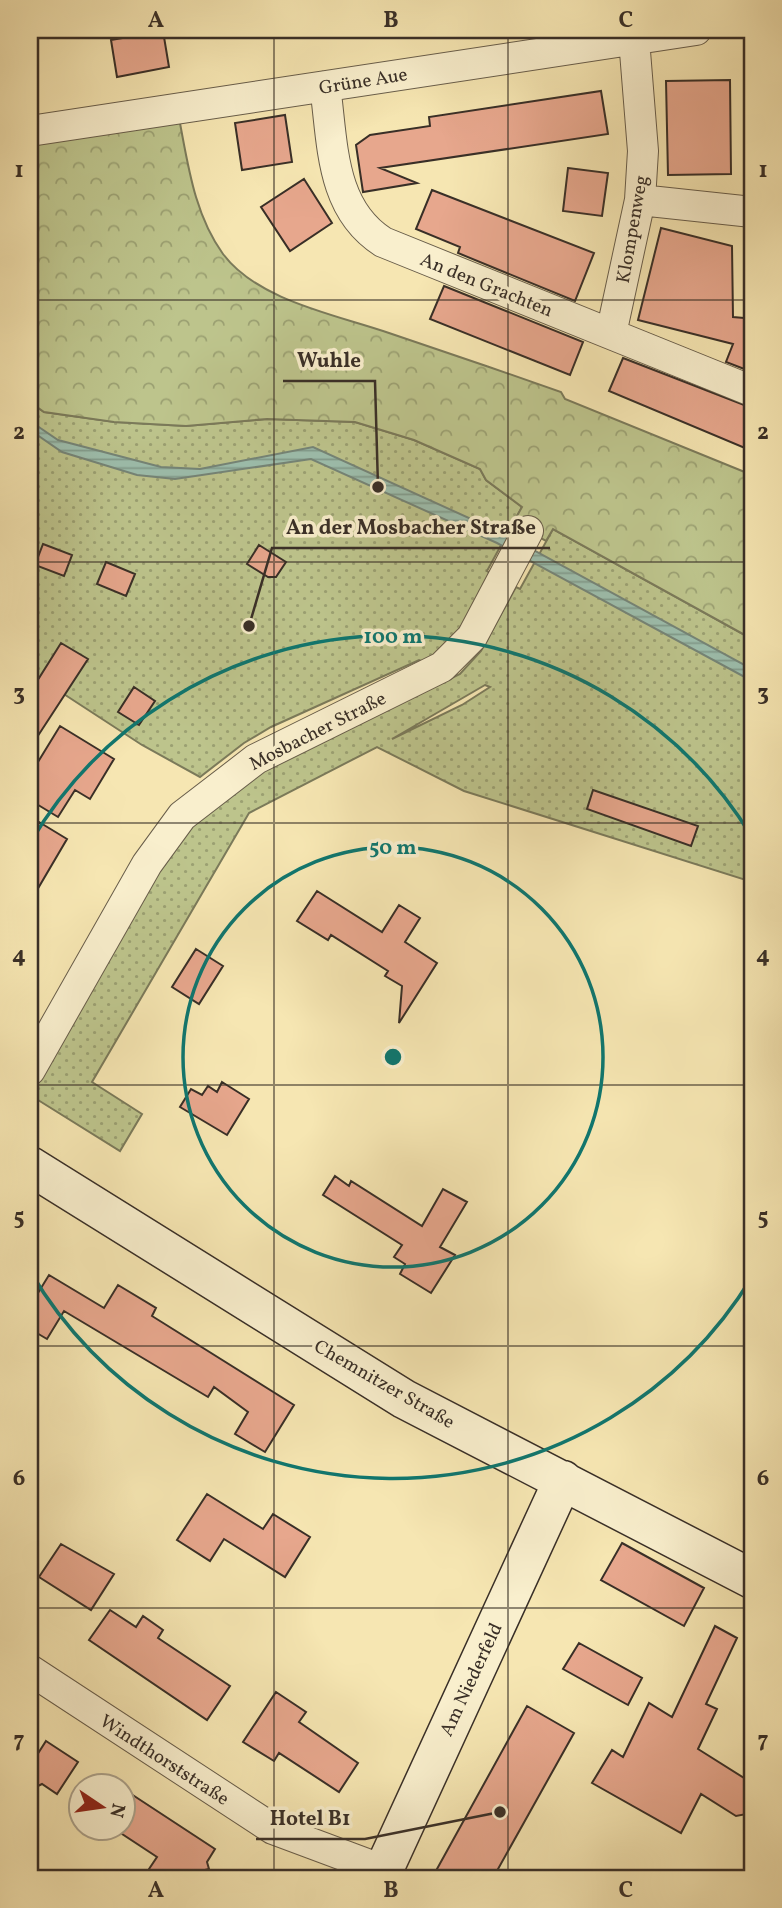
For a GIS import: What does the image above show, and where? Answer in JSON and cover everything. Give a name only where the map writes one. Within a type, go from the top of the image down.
[{"type":"main road","name":"Chemnitzer Straße","points":[[30,1166],[404,1399],[752,1579]]},
{"type":"main road","name":"Am Niederfeld","points":[[382,1874],[563,1480]]},
{"type":"street","name":"Grüne Aue","points":[[30,131],[696,30]]},
{"type":"street","name":"Klompenweg","points":[[611,334],[640,200],[643,151],[634,39]]},
{"type":"street","name":"An den Grachten","points":[[325,86],[334,154],[343,193],[352,214],[366,231],[383,242],[752,391]]},
{"type":"street","points":[[640,200],[752,212]]},
{"type":"street","name":"Mosbacher Straße","points":[[30,1070],[147,864],[182,816],[256,759],[442,667],[472,637],[528,531]]},
{"type":"street","name":"Windthorststraße","points":[[30,1670],[273,1829],[382,1874]]},
{"type":"green space","points":[[179,118],[189,171],[205,222],[223,254],[256,284],[300,304],[561,392],[565,399],[752,475],[752,639],[553,529],[546,541],[513,523],[522,507],[486,480],[480,469],[414,440],[355,422],[267,419],[186,426],[114,422],[44,412],[30,402],[30,137]]},
{"type":"green space","points":[[30,402],[44,412],[115,422],[186,426],[267,419],[355,422],[414,440],[480,469],[486,480],[522,507],[487,571],[494,576],[477,609],[429,664],[419,660],[271,727],[244,743],[200,777],[142,745],[30,672]]},
{"type":"green space","points":[[553,529],[752,639],[752,882],[464,791],[377,747],[249,813],[92,1082],[142,1114],[120,1151],[30,1095],[145,891],[196,821],[253,776],[460,674],[481,651],[516,587],[520,589]],"holes":[[[485,685],[490,687],[462,705],[392,739]]]},
{"type":"shaded area","points":[[30,421],[58,440],[161,467],[200,469],[313,447],[504,534],[752,669],[752,681],[497,543],[311,459],[175,479],[137,475],[62,452],[30,430]]},
{"type":"building","points":[[163,31],[169,67],[117,77],[111,40]]},
{"type":"building","points":[[730,80],[731,174],[668,175],[666,81]]},
{"type":"building","points":[[601,91],[608,134],[380,168],[417,183],[363,192],[356,145],[370,135],[430,126],[429,117]]},
{"type":"building","points":[[285,115],[292,162],[242,170],[235,123]]},
{"type":"building","points":[[568,168],[608,173],[602,216],[563,211]]},
{"type":"building","points":[[304,179],[332,223],[290,251],[261,207]]},
{"type":"building","points":[[432,190],[594,253],[575,301],[458,253],[460,247],[416,229]]},
{"type":"building","points":[[661,228],[732,246],[733,317],[744,318],[752,299],[752,372],[726,362],[733,344],[638,320]]},
{"type":"building","points":[[444,286],[583,342],[570,375],[430,319]]},
{"type":"building","points":[[623,358],[752,408],[752,451],[609,391]]},
{"type":"building","points":[[43,544],[72,555],[64,576],[35,565]]},
{"type":"building","points":[[259,545],[286,562],[276,577],[268,577],[247,564]]},
{"type":"building","points":[[106,562],[135,574],[126,596],[97,584]]},
{"type":"building","points":[[61,643],[88,659],[30,748],[30,672],[39,678]]},
{"type":"building","points":[[134,687],[155,701],[139,725],[118,712]]},
{"type":"building","points":[[60,726],[114,759],[90,799],[75,790],[58,817],[30,800],[30,775]]},
{"type":"building","points":[[593,790],[698,826],[691,846],[587,809]]},
{"type":"building","points":[[39,822],[67,839],[30,902],[30,838]]},
{"type":"building","points":[[317,891],[382,932],[399,905],[420,918],[405,942],[437,963],[399,1023],[402,986],[385,976],[388,971],[331,935],[328,940],[297,921]]},
{"type":"building","points":[[196,949],[223,966],[199,1004],[172,987]]},
{"type":"building","points":[[222,1082],[249,1099],[227,1135],[180,1107],[191,1089],[202,1095],[208,1086],[217,1092]]},
{"type":"building","points":[[335,1176],[349,1186],[351,1181],[422,1226],[443,1189],[467,1202],[440,1247],[455,1255],[431,1293],[400,1274],[405,1264],[394,1257],[402,1245],[323,1195]]},
{"type":"building","points":[[49,1275],[104,1308],[118,1285],[156,1308],[152,1316],[294,1405],[265,1452],[235,1434],[248,1412],[214,1387],[208,1397],[64,1311],[47,1339],[30,1329],[30,1306]]},
{"type":"building","points":[[207,1494],[263,1529],[273,1514],[310,1537],[285,1577],[224,1539],[210,1561],[177,1540]]},
{"type":"building","points":[[622,1543],[704,1588],[684,1626],[601,1580]]},
{"type":"building","points":[[61,1544],[114,1574],[91,1610],[39,1577]]},
{"type":"building","points":[[110,1610],[136,1627],[143,1616],[163,1630],[158,1638],[230,1686],[207,1720],[89,1640]]},
{"type":"building","points":[[715,1626],[737,1638],[706,1704],[717,1709],[698,1749],[752,1783],[752,1813],[736,1816],[701,1794],[681,1833],[592,1783],[612,1750],[623,1757],[649,1703],[672,1717]]},
{"type":"building","points":[[579,1643],[642,1678],[628,1705],[563,1669]]},
{"type":"building","points":[[276,1692],[306,1712],[299,1722],[358,1763],[339,1792],[279,1753],[274,1761],[243,1742]]},
{"type":"building","points":[[527,1706],[574,1733],[493,1878],[432,1878]]},
{"type":"building","points":[[46,1741],[78,1762],[71,1772],[66,1772],[66,1780],[57,1794],[42,1784],[30,1790],[30,1766]]},
{"type":"building","points":[[136,1797],[215,1849],[207,1862],[209,1869],[201,1871],[196,1878],[143,1878],[157,1857],[134,1842]]},
{"type":"place","name":"Wuhle","points":[[378,487]]},
{"type":"place","name":"An der Mosbacher Straße","points":[[249,626]]},
{"type":"place","name":"Hotel B1","points":[[500,1812]]}]
